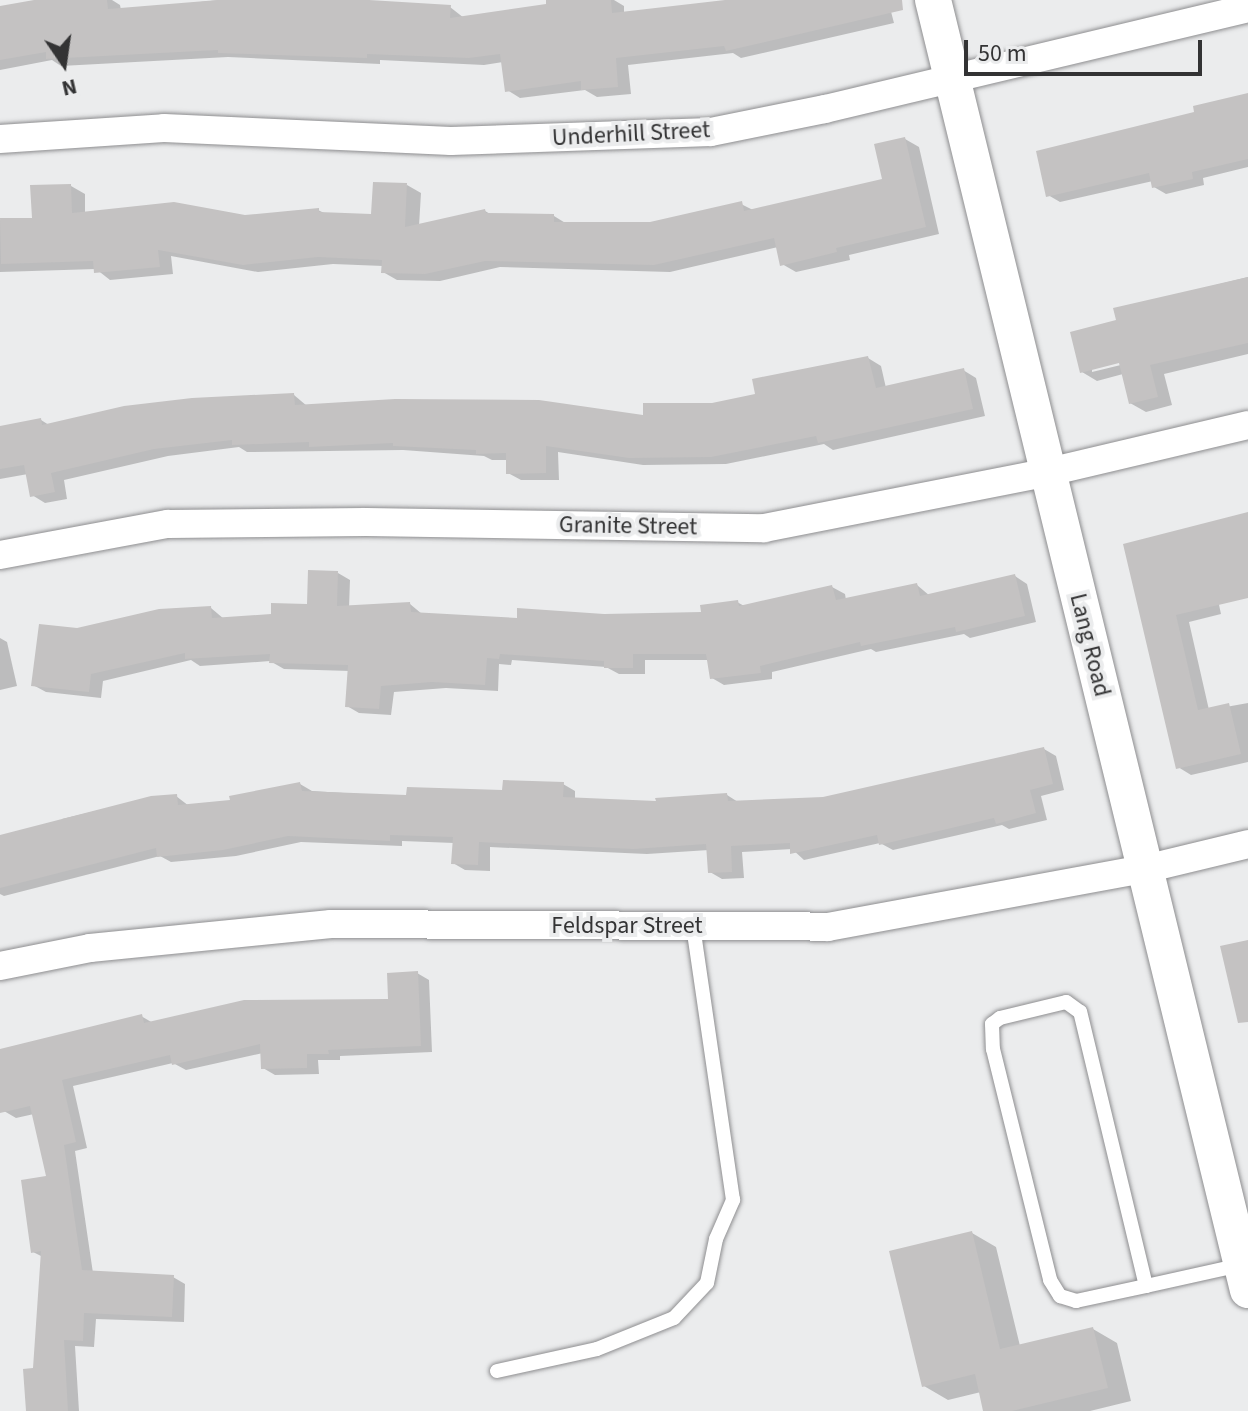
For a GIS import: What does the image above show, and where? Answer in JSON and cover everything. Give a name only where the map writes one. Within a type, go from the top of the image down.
[{"type":"street","name":"Lang Road","points":[[933,0],[1246,1272]]},
{"type":"street","name":"Underhill Street","points":[[0,139],[164,128],[451,141],[711,132],[953,79],[1248,8]]},
{"type":"street","name":"Granite Street","points":[[0,555],[168,524],[365,522],[764,528],[1049,472],[1248,425]]},
{"type":"street","name":"Feldspar Street","points":[[0,966],[90,948],[331,924],[828,927],[1145,869],[1248,844]]},
{"type":"lane","points":[[497,1371],[597,1349],[674,1318],[707,1283],[716,1239],[733,1200],[693,926]]},
{"type":"lane","points":[[1146,1286],[1080,1012],[1066,1002],[1000,1018],[992,1024],[990,1035],[1054,1289],[1060,1296],[1076,1301],[1146,1286],[1246,1272]]},
{"type":"building","points":[[34,0],[107,0],[108,9],[218,0],[369,0],[451,5],[450,18],[546,4],[546,0],[611,0],[612,13],[725,0],[902,0],[903,10],[726,51],[724,46],[616,58],[618,87],[581,90],[581,81],[505,92],[500,54],[469,58],[367,54],[367,58],[218,53],[218,50],[46,59],[46,52],[0,60],[0,6]]},
{"type":"building","points":[[1248,93],[1248,159],[1192,172],[1193,179],[1152,188],[1149,173],[1046,197],[1036,151],[1194,112],[1193,106]]},
{"type":"building","points":[[905,137],[926,227],[836,248],[837,252],[780,266],[774,238],[654,265],[485,261],[425,274],[381,273],[382,260],[318,257],[243,265],[158,250],[160,267],[94,273],[93,261],[1,264],[0,218],[32,218],[30,185],[71,184],[72,213],[174,202],[245,215],[319,208],[319,212],[371,214],[373,182],[407,183],[405,227],[485,209],[486,213],[554,214],[554,222],[650,222],[742,201],[744,211],[882,179],[874,144]]},
{"type":"building","points":[[1248,277],[1248,343],[1150,365],[1158,397],[1129,404],[1119,363],[1080,373],[1070,332],[1116,320],[1113,308]]},
{"type":"building","points":[[868,356],[876,388],[964,368],[973,409],[818,443],[816,436],[711,457],[629,458],[546,446],[546,473],[506,474],[506,453],[476,454],[476,450],[393,446],[393,443],[309,447],[309,442],[232,445],[232,440],[154,449],[51,473],[55,492],[30,497],[24,465],[0,469],[0,426],[41,418],[42,425],[124,406],[192,398],[294,393],[295,405],[395,399],[539,400],[643,415],[643,403],[712,403],[755,394],[752,379]]},
{"type":"building","points":[[1248,512],[1248,598],[1176,615],[1198,710],[1229,703],[1241,754],[1176,769],[1123,544]]},
{"type":"building","points":[[308,570],[338,571],[337,606],[410,602],[411,612],[517,618],[517,608],[604,614],[701,612],[700,605],[738,600],[739,606],[832,585],[836,600],[917,583],[920,596],[1015,574],[1025,616],[956,632],[955,627],[861,646],[860,642],[760,666],[761,673],[710,679],[706,654],[633,654],[633,668],[604,668],[604,661],[500,654],[499,659],[487,658],[485,685],[432,682],[381,686],[379,709],[345,707],[348,665],[269,663],[270,654],[185,659],[185,653],[91,674],[89,692],[31,686],[39,624],[77,628],[159,609],[211,606],[212,618],[271,614],[271,603],[307,604]]},
{"type":"building","points":[[1044,747],[1053,784],[1030,790],[1036,813],[996,824],[994,818],[879,845],[877,835],[790,854],[790,843],[731,846],[732,872],[708,873],[706,844],[634,849],[479,842],[478,865],[451,864],[453,837],[390,835],[390,841],[288,836],[223,850],[157,857],[156,848],[0,888],[0,835],[151,796],[177,794],[178,805],[230,800],[229,796],[300,782],[302,791],[406,795],[407,787],[502,790],[503,780],[564,782],[563,797],[656,801],[655,798],[727,793],[728,801],[823,797]]},
{"type":"building","points":[[1248,940],[1248,1022],[1238,1023],[1220,946]]},
{"type":"building","points":[[418,971],[421,1046],[328,1050],[329,1054],[307,1054],[307,1068],[261,1069],[260,1044],[172,1065],[170,1055],[62,1080],[76,1142],[64,1145],[82,1270],[174,1275],[172,1317],[84,1313],[83,1341],[64,1340],[68,1411],[26,1411],[23,1369],[33,1368],[41,1251],[31,1253],[21,1180],[46,1176],[30,1106],[0,1113],[0,1049],[142,1014],[144,1023],[244,1000],[388,999],[387,973]]},
{"type":"building","points":[[972,1231],[1000,1349],[1093,1327],[1108,1388],[1012,1411],[983,1411],[975,1374],[922,1387],[889,1251]]}]
